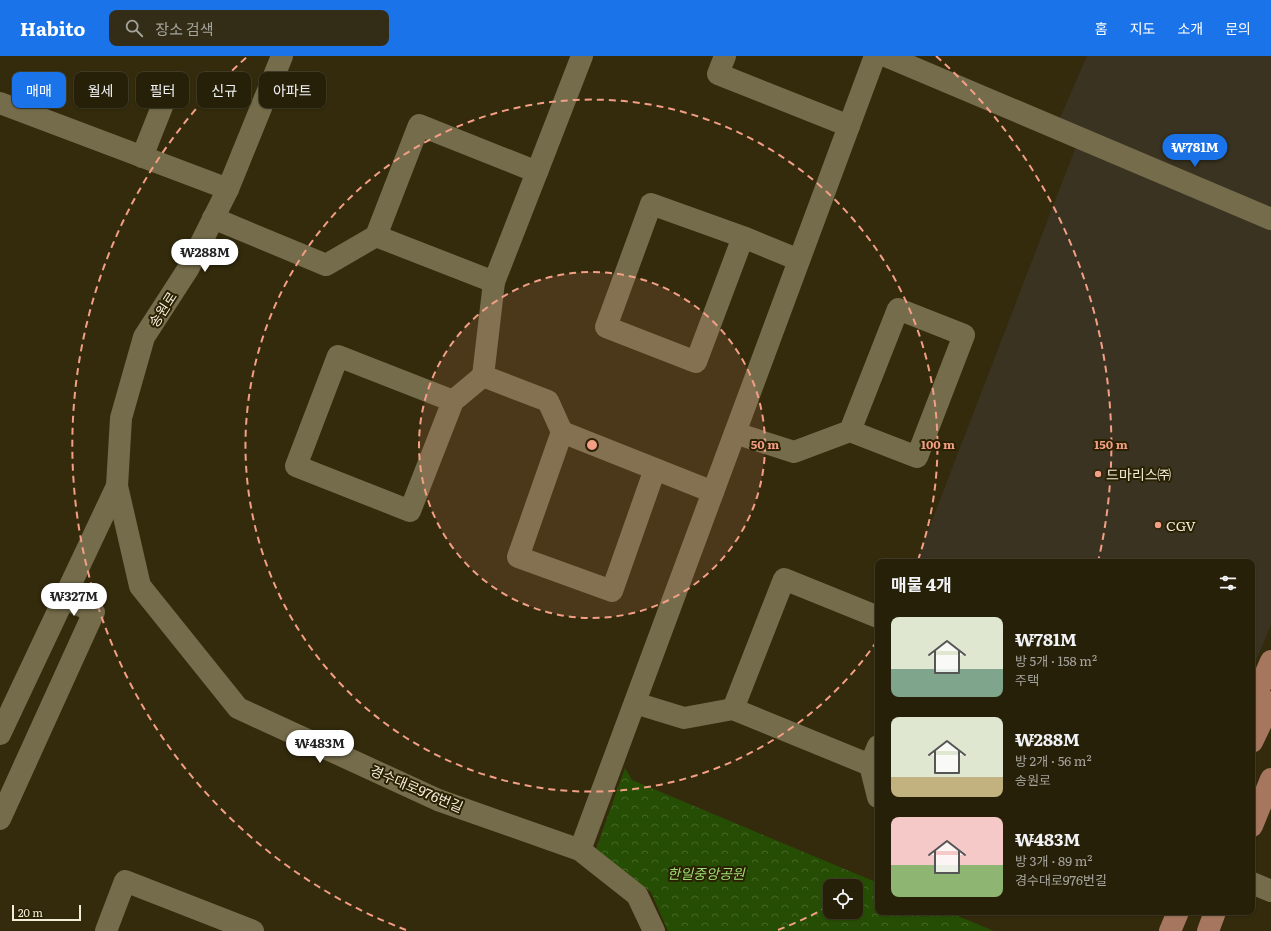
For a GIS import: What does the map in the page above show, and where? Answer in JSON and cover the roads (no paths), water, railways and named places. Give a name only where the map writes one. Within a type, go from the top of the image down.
[{"type":"main road","points":[[1255,698],[1271,661]]},
{"type":"main road","points":[[1255,736],[1271,702]]},
{"type":"main road","points":[[1255,818],[1271,779]]},
{"type":"main road","points":[[1255,820],[1271,796]]},
{"type":"main road","points":[[1170,931],[1177,915]]},
{"type":"main road","points":[[1208,931],[1214,915]]},
{"type":"street","name":"송원로","points":[[117,486],[121,418],[144,337],[188,269],[228,189],[282,56]]},
{"type":"street","points":[[453,401],[338,356],[296,466],[410,511],[453,401],[483,376],[494,282],[582,56]]},
{"type":"street","points":[[725,56],[718,74],[849,126]]},
{"type":"street","points":[[580,850],[875,56]]},
{"type":"street","points":[[886,56],[1271,219]]},
{"type":"street","points":[[0,103],[228,189]]},
{"type":"street","points":[[142,156],[161,108]]},
{"type":"street","points":[[213,218],[326,265],[376,236],[419,125],[537,172]]},
{"type":"street","points":[[743,237],[696,362],[606,327],[651,204],[743,237],[799,260]]},
{"type":"street","points":[[376,236],[494,282]]},
{"type":"street","points":[[735,434],[794,452],[850,431],[917,457],[964,335],[898,309],[850,431]]},
{"type":"street","points":[[483,376],[548,401],[562,432],[518,557],[612,591],[655,469]]},
{"type":"street","points":[[562,432],[713,492]]},
{"type":"street","points":[[0,734],[117,486]]},
{"type":"street","name":"경수대로976번길","points":[[117,486],[140,586],[238,708],[438,800],[580,850],[637,895],[654,931]]},
{"type":"street","points":[[732,710],[784,579],[875,616]]},
{"type":"street","points":[[0,819],[94,612],[64,598]]},
{"type":"street","points":[[635,703],[684,718],[732,710],[874,755],[875,766]]},
{"type":"street","points":[[106,931],[125,881],[253,931]]},
{"type":"street","points":[[1255,884],[1271,891]]},
{"type":"place","name":"드마리스㈜","points":[[1098,474]]},
{"type":"place","name":"CGV","points":[[1158,525]]},
{"type":"park label","name":"한일중앙공원","points":[[706,873]]}]
